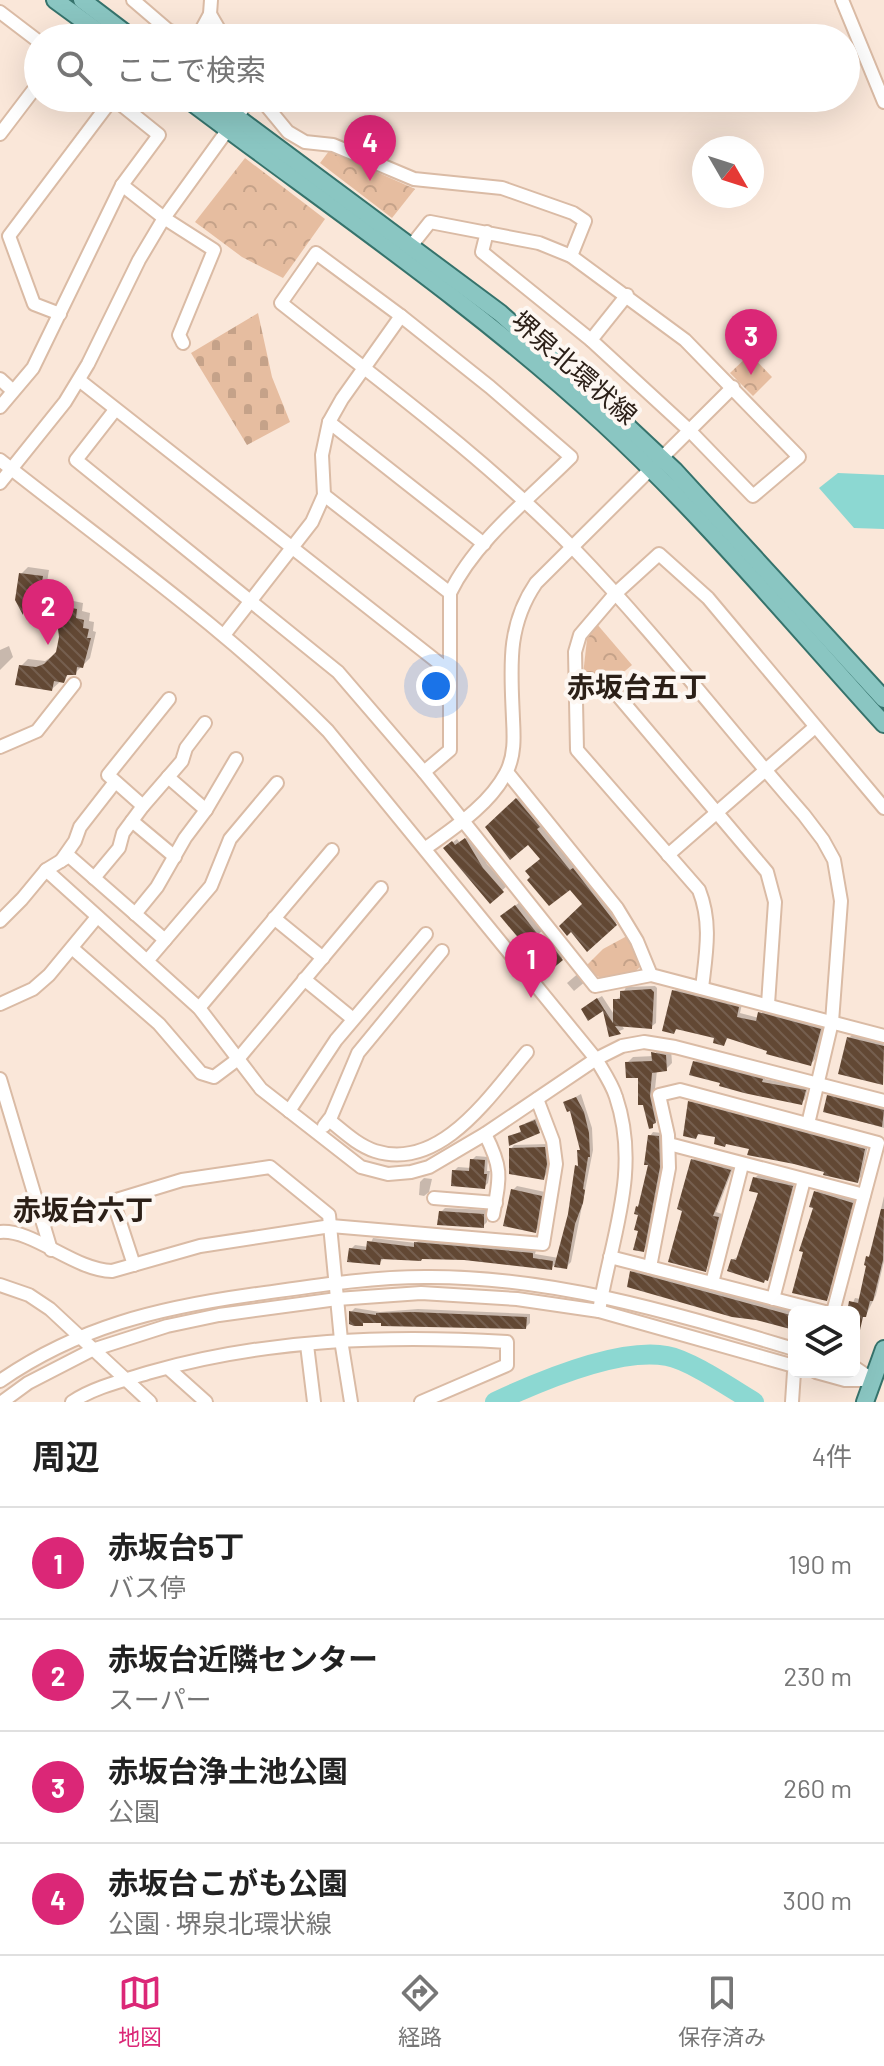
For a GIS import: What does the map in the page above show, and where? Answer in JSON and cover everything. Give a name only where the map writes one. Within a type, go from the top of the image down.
[{"type":"main road","points":[[55,0],[88,24]]},
{"type":"main road","points":[[82,0],[114,24]]},
{"type":"main road","name":"堺泉北環状線","points":[[212,112],[233,123],[411,246],[500,313],[656,463],[884,699]]},
{"type":"main road","name":"堺泉北環状線","points":[[223,112],[233,123],[656,463],[884,724]]},
{"type":"main road","points":[[865,1402],[884,1349]]},
{"type":"street","points":[[133,0],[161,24]]},
{"type":"street","points":[[205,24],[210,14],[211,0]]},
{"type":"street","points":[[842,0],[852,24]]},
{"type":"street","points":[[210,14],[216,24]]},
{"type":"street","points":[[1,15],[24,31]]},
{"type":"street","points":[[860,44],[884,102]]},
{"type":"street","points":[[0,134],[24,102]]},
{"type":"street","points":[[60,314],[34,304],[9,236],[102,112]]},
{"type":"street","points":[[0,407],[33,368],[122,185],[159,135],[130,112]]},
{"type":"street","points":[[0,483],[52,420],[79,380],[139,260],[164,218],[241,112]]},
{"type":"street","points":[[272,112],[288,132],[305,142],[333,145],[414,179],[502,188],[573,213],[585,221],[571,256]]},
{"type":"street","points":[[122,185],[164,218],[214,250],[179,335],[183,343]]},
{"type":"street","points":[[411,246],[430,222],[487,232],[539,243],[571,256],[685,340],[799,457],[753,496],[690,431],[591,340],[482,252],[487,232]]},
{"type":"street","points":[[424,772],[450,750],[450,593],[461,571],[484,544],[525,503],[571,457],[490,387],[316,253],[281,303],[447,433],[525,503],[572,547],[823,840],[834,860],[841,901],[832,1022],[808,1124]]},
{"type":"street","points":[[591,340],[627,295]]},
{"type":"street","points":[[224,635],[312,522],[324,495],[322,455],[329,422],[401,316]]},
{"type":"street","points":[[0,379],[13,391]]},
{"type":"street","points":[[79,380],[449,671]]},
{"type":"street","points":[[426,848],[495,791],[507,772],[514,742],[511,662],[514,628],[523,602],[536,583],[733,387]]},
{"type":"street","points":[[115,410],[76,460],[338,672],[424,772],[595,986],[651,975],[884,1036]]},
{"type":"street","points":[[329,422],[484,544]]},
{"type":"street","points":[[0,460],[224,635],[285,687],[328,731],[426,848],[596,1059],[616,1096],[625,1136],[627,1175],[599,1311]]},
{"type":"street","points":[[324,495],[450,593]]},
{"type":"street","points":[[702,988],[709,927],[699,890],[577,750],[575,652],[580,635],[615,594],[659,554],[708,598],[884,808]]},
{"type":"street","points":[[0,747],[37,731],[74,684]]},
{"type":"street","points":[[577,691],[606,688],[614,691],[767,872],[775,902],[768,1004]]},
{"type":"street","points":[[143,806],[108,775],[169,699]]},
{"type":"street","points":[[94,878],[119,848],[123,833],[143,806],[182,761],[186,748],[205,723]]},
{"type":"street","points":[[668,855],[815,727]]},
{"type":"street","points":[[135,914],[157,887],[236,759]]},
{"type":"street","points":[[507,772],[617,908],[637,941],[651,975]]},
{"type":"street","points":[[168,777],[206,810]]},
{"type":"street","points":[[61,861],[75,841],[80,827],[115,782]]},
{"type":"street","points":[[147,961],[211,886],[230,839],[277,783]]},
{"type":"street","points":[[132,821],[175,857]]},
{"type":"street","points":[[199,1008],[332,850]]},
{"type":"street","points":[[0,921],[46,870],[69,856],[165,940]]},
{"type":"street","points":[[46,870],[199,1008],[261,1089],[361,1167],[388,1174],[429,1167],[485,1134],[596,1059],[622,1046],[656,1042],[884,1101]]},
{"type":"street","points":[[72,948],[159,1024],[201,1073],[214,1077],[238,1059],[381,888]]},
{"type":"street","points":[[0,1004],[33,989],[49,975],[97,917]]},
{"type":"street","points":[[274,918],[323,958]]},
{"type":"street","points":[[289,1111],[336,1040],[426,934]]},
{"type":"street","points":[[317,1134],[329,1120],[358,1053],[442,951]]},
{"type":"street","points":[[304,979],[353,1019]]},
{"type":"street","points":[[329,1120],[355,1141],[376,1151],[403,1155],[425,1148],[450,1136],[470,1118],[527,1052]]},
{"type":"street","points":[[0,1079],[51,1250]]},
{"type":"street","points":[[650,1267],[668,1185],[669,1144],[659,1095],[680,1090],[878,1143],[835,1306]]},
{"type":"street","points":[[0,1232],[29,1239],[97,1271],[112,1271],[200,1246],[331,1226],[543,1244],[556,1164],[553,1141],[537,1099]]},
{"type":"street","points":[[434,1198],[494,1209],[500,1178],[498,1159],[485,1134]]},
{"type":"street","points":[[669,1144],[864,1195]]},
{"type":"street","points":[[712,1283],[742,1165]]},
{"type":"street","points":[[134,1265],[113,1201],[182,1180],[270,1167],[329,1215],[341,1340],[351,1402]]},
{"type":"street","points":[[773,1299],[804,1180]]},
{"type":"street","points":[[610,1257],[801,1306]]},
{"type":"street","points":[[0,1381],[79,1336],[169,1308],[336,1283],[424,1277],[520,1283],[601,1295],[788,1347]]},
{"type":"street","points":[[0,1285],[29,1295],[50,1309],[150,1402]]},
{"type":"street","points":[[2,1402],[28,1383],[92,1350],[167,1326],[219,1315],[337,1299],[421,1293],[466,1294],[599,1311],[788,1367]]},
{"type":"street","points":[[72,1402],[125,1380],[199,1359],[341,1340],[426,1337],[507,1342],[507,1365],[421,1402]]},
{"type":"street","points":[[307,1345],[314,1402]]},
{"type":"street","points":[[168,1368],[206,1402]]},
{"type":"street","points":[[860,1371],[873,1380]]},
{"type":"street","points":[[792,1402],[793,1378]]},
{"type":"street","points":[[838,1378],[873,1380]]},
{"type":"green space","points":[[329,151],[415,189],[392,218],[320,163]]},
{"type":"green space","points":[[245,158],[325,219],[283,278],[242,257],[195,222]]},
{"type":"green space","points":[[258,313],[272,377],[290,422],[247,445],[191,353]]},
{"type":"green space","points":[[750,354],[772,377],[753,396],[730,373]]},
{"type":"green space","points":[[596,623],[632,665],[612,682],[590,682],[583,675],[587,639]]},
{"type":"green space","points":[[627,936],[639,960],[639,968],[616,978],[595,975],[587,965],[603,949]]},
{"type":"water","points":[[838,473],[884,475],[884,529],[854,528],[819,488]]},
{"type":"building","points":[[19,573],[43,576],[40,594],[46,595],[45,604],[25,601],[23,615],[15,600]]},
{"type":"building","points":[[51,604],[77,609],[76,618],[84,620],[83,628],[89,629],[87,638],[91,638],[83,668],[77,667],[76,675],[67,675],[64,683],[54,681],[52,691],[15,685],[19,665],[36,667],[56,652],[59,637],[58,629],[48,617]]},
{"type":"building","points":[[516,798],[540,827],[537,829],[570,870],[573,868],[617,925],[587,952],[571,932],[567,936],[559,926],[582,904],[570,890],[549,906],[527,880],[530,877],[525,871],[540,859],[528,845],[510,860],[485,827]]},
{"type":"building","points":[[465,838],[483,868],[504,892],[490,904],[443,848],[452,841],[455,845]]},
{"type":"building","points":[[515,905],[539,936],[526,947],[500,916]]},
{"type":"building","points":[[549,942],[563,960],[551,970],[543,959],[547,955],[542,948]]},
{"type":"building","points":[[651,989],[654,992],[652,1029],[615,1026],[621,1034],[609,1037],[603,1011],[588,1021],[581,1009],[597,998],[613,1023],[613,999],[620,999],[620,991]]},
{"type":"building","points":[[672,990],[739,1007],[737,1017],[756,1021],[758,1012],[821,1029],[811,1066],[766,1054],[767,1051],[727,1038],[724,1046],[713,1043],[714,1038],[676,1029],[674,1034],[662,1031]]},
{"type":"building","points":[[847,1037],[884,1046],[883,1085],[838,1074]]},
{"type":"building","points":[[651,1052],[666,1055],[667,1071],[652,1073],[650,1096],[656,1123],[649,1129],[643,1105],[638,1105],[638,1078],[626,1078],[625,1062],[652,1061]]},
{"type":"building","points":[[693,1061],[763,1079],[762,1082],[806,1090],[802,1105],[744,1093],[689,1075]]},
{"type":"building","points":[[827,1095],[884,1110],[882,1127],[823,1112]]},
{"type":"building","points":[[576,1097],[584,1112],[589,1133],[590,1157],[567,1269],[554,1267],[568,1214],[575,1165],[578,1166],[577,1150],[580,1150],[570,1111],[567,1112],[563,1102]]},
{"type":"building","points":[[688,1101],[865,1149],[858,1183],[794,1164],[747,1155],[749,1149],[714,1144],[715,1137],[698,1134],[696,1139],[683,1136]]},
{"type":"building","points":[[535,1120],[540,1133],[509,1146],[508,1136],[521,1132],[519,1126]]},
{"type":"building","points":[[648,1135],[659,1136],[660,1167],[644,1252],[633,1250],[638,1231],[634,1230],[638,1215],[634,1214],[648,1165],[644,1165]]},
{"type":"building","points":[[545,1147],[547,1164],[544,1180],[509,1174],[509,1148]]},
{"type":"building","points":[[470,1159],[485,1160],[485,1189],[451,1186],[452,1170],[469,1171]]},
{"type":"building","points":[[691,1159],[731,1170],[713,1216],[719,1217],[706,1272],[668,1262],[682,1211],[677,1209]]},
{"type":"building","points":[[753,1177],[793,1186],[768,1281],[764,1283],[727,1271],[731,1259],[736,1260],[758,1193],[749,1191]]},
{"type":"building","points":[[511,1189],[542,1196],[536,1233],[503,1226]]},
{"type":"building","points":[[814,1191],[853,1203],[827,1301],[792,1293],[803,1252],[799,1251],[813,1208],[809,1207]]},
{"type":"building","points":[[881,1209],[884,1209],[883,1260],[873,1301],[870,1301],[860,1330],[860,1306],[848,1306],[849,1301],[858,1303],[866,1256],[869,1257]]},
{"type":"building","points":[[439,1211],[484,1214],[484,1228],[437,1225]]},
{"type":"building","points":[[367,1241],[414,1247],[414,1242],[533,1253],[533,1258],[553,1261],[552,1270],[464,1260],[381,1259],[380,1265],[347,1262],[349,1248],[366,1250]]},
{"type":"building","points":[[630,1271],[788,1314],[788,1328],[732,1317],[627,1287]]},
{"type":"building","points":[[349,1311],[376,1315],[413,1312],[527,1317],[526,1329],[381,1326],[381,1323],[354,1326],[349,1324]]},
{"type":"waterway","points":[[495,1402],[580,1368],[603,1361],[648,1355],[667,1356],[687,1363],[754,1402]]},
{"type":"place","name":"赤坂台こがも公園","points":[[370,181]]},
{"type":"place","name":"赤坂台浄土池公園","points":[[751,375]]},
{"type":"place","name":"赤坂台近隣センター","points":[[48,645]]},
{"type":"place","name":"赤坂台5丁","points":[[531,998]]},
{"type":"district","name":"赤坂台五丁","points":[[637,687]]},
{"type":"district","name":"赤坂台六丁","points":[[83,1210]]}]
